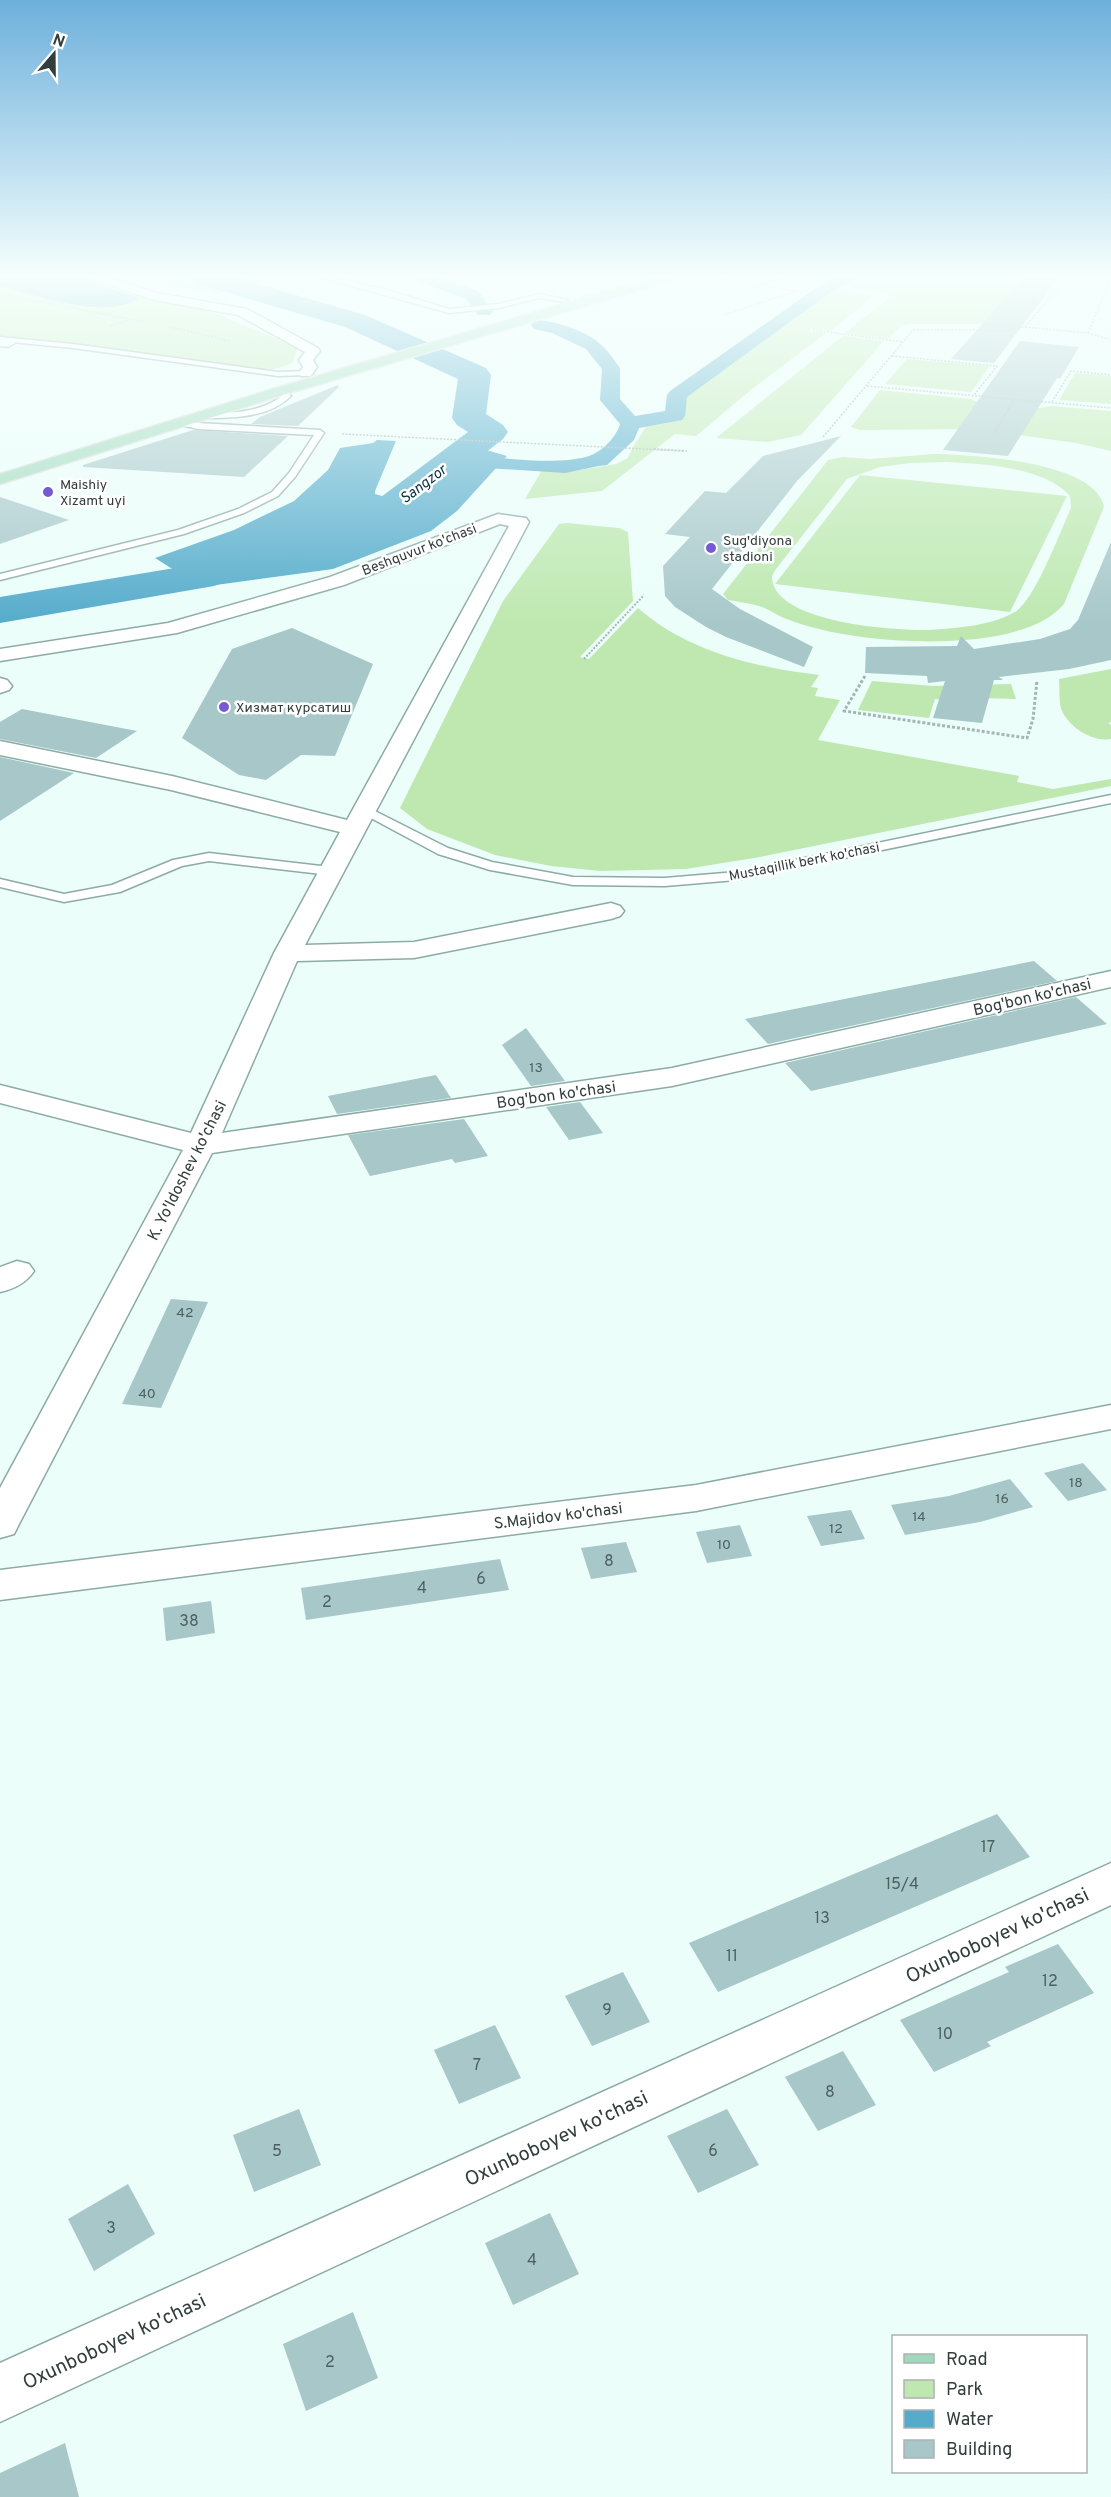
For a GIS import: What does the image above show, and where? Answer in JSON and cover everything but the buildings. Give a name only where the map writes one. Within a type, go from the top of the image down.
[{"type":"main road","points":[[0,466],[239,394]]},
{"type":"main road","points":[[0,479],[273,394]]},
{"type":"main road","points":[[34,456],[55,456],[58,458],[56,462]]},
{"type":"street","name":"Beshquvur ko'chasi","points":[[0,655],[170,629],[337,580],[498,519],[520,522],[357,819]]},
{"type":"street","points":[[0,748],[357,819]]},
{"type":"street","name":"K. Yo'ldoshev ko'chasi","points":[[0,1524],[201,1145],[286,952],[357,819]]},
{"type":"street","points":[[286,952],[414,950],[611,911]]},
{"type":"street","name":"Bog'bon ko'chasi","points":[[0,1094],[201,1145],[672,1077],[1111,979]]},
{"type":"street","name":"S.Majidov ko'chasi","points":[[0,1585],[696,1498],[1111,1417]]},
{"type":"street","name":"Oxunboboyev ko'chasi","points":[[0,2393],[1111,1883]]},
{"type":"lane","points":[[180,422],[198,426],[320,433]]},
{"type":"lane","points":[[0,577],[181,532],[240,511],[275,494],[292,475],[320,433]]},
{"type":"lane","name":"Mustaqillik berk ko'chasi","points":[[357,819],[490,866],[573,881],[665,882],[736,876],[1111,799]]},
{"type":"lane","points":[[0,883],[64,898],[115,890],[178,863],[209,857],[330,871]]},
{"type":"path","points":[[824,436],[860,394]]},
{"type":"path","points":[[956,394],[1111,408]]},
{"type":"path","points":[[1052,402],[1057,394]]},
{"type":"path","points":[[994,434],[1014,399]]},
{"type":"path","points":[[320,433],[687,451]]},
{"type":"path","points":[[585,659],[644,595]]},
{"type":"path","points":[[865,676],[844,711],[1027,738],[1034,719],[1037,681]]},
{"type":"green space","points":[[690,394],[747,394],[696,436],[675,434],[602,491],[525,499],[542,470],[574,471],[616,464],[628,458],[650,421],[681,415],[685,411],[684,398]]},
{"type":"green space","points":[[771,394],[838,394],[801,435],[768,442],[716,438]]},
{"type":"green space","points":[[877,394],[916,394],[971,399],[979,403],[963,429],[860,430],[851,427]]},
{"type":"green space","points":[[1063,394],[1111,394],[1111,404],[1059,400]]},
{"type":"green space","points":[[1051,406],[1111,411],[1111,451],[1076,443],[1006,433],[1021,407]]},
{"type":"green space","points":[[935,454],[976,456],[1057,470],[1079,479],[1096,492],[1104,507],[1064,604],[1044,620],[1017,631],[985,638],[914,641],[879,639],[823,630],[789,620],[762,607],[728,600],[723,594],[828,460],[843,457],[870,459]],"holes":[[[947,462],[995,466],[1029,473],[1059,486],[1070,496],[1071,508],[1039,580],[1023,605],[1015,612],[985,623],[963,627],[930,630],[891,629],[838,621],[813,614],[791,604],[777,592],[772,576],[776,569],[847,479],[880,467]]]},
{"type":"green space","points":[[860,475],[1067,496],[1010,612],[775,584]]},
{"type":"green space","points":[[559,524],[619,528],[628,532],[633,601],[580,657],[589,659],[638,608],[678,636],[723,655],[771,667],[819,675],[811,687],[818,688],[815,696],[840,700],[818,740],[1019,776],[1017,782],[1053,789],[1111,779],[1111,786],[760,857],[686,869],[601,871],[551,866],[495,855],[427,829],[400,808],[503,601]]},
{"type":"green space","points":[[1111,669],[1111,722],[1108,723],[1111,725],[1111,739],[1097,738],[1077,729],[1061,710],[1059,679]]},
{"type":"green space","points":[[872,681],[933,686],[1011,684],[1016,699],[980,698],[981,704],[935,699],[929,718],[858,710]]},
{"type":"water","points":[[377,440],[396,441],[375,491],[375,494],[382,496],[403,493],[465,445],[485,446],[483,449],[507,456],[457,511],[431,531],[333,569],[201,587],[155,558],[234,530],[294,501],[328,470],[340,448],[373,443]]},
{"type":"waterway","name":"Sangzor","points":[[394,505],[491,432],[469,418],[472,394]]},
{"type":"waterway","points":[[610,394],[610,400],[630,423]]},
{"type":"waterway","points":[[630,423],[675,416],[679,394]]},
{"type":"waterway","points":[[456,460],[565,467],[599,460],[627,436],[630,423]]},
{"type":"waterway","name":"Sangzor","points":[[0,610],[214,574],[284,547]]},
{"type":"place","name":"Maishiy Xizamt uyi","points":[[48,492]]},
{"type":"place","name":"Sug'diyona stadioni","points":[[711,548]]},
{"type":"place","name":"Хизмат курсатиш","points":[[224,707]]}]
